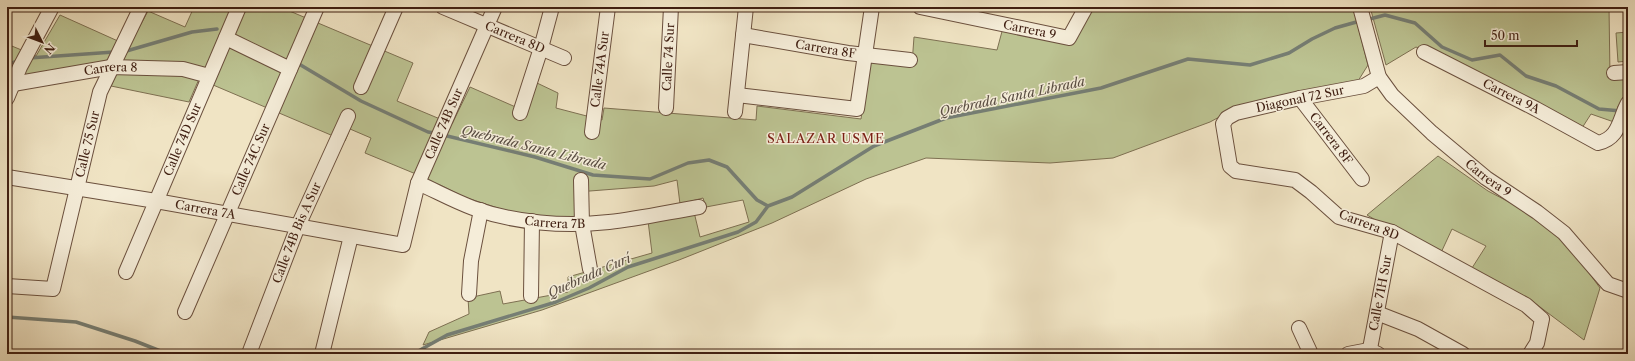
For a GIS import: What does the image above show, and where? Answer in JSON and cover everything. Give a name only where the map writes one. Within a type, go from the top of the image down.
[{"type":"street","points":[[7,98],[20,67],[52,7]]},
{"type":"street","name":"Calle 75 Sur","points":[[7,286],[53,289],[100,92],[112,64],[141,7]]},
{"type":"street","name":"Calle 74D Sur","points":[[126,272],[239,7]]},
{"type":"street","name":"Calle 74C Sur","points":[[185,312],[317,7]]},
{"type":"street","points":[[361,87],[396,7]]},
{"type":"street","name":"Carrera 8D","points":[[443,7],[564,58]]},
{"type":"street","name":"Calle 74B Sur","points":[[403,245],[418,182],[441,126],[495,7]]},
{"type":"street","points":[[520,113],[541,48],[552,7]]},
{"type":"street","name":"Calle 74A Sur","points":[[592,132],[608,7]]},
{"type":"street","name":"Calle 74 Sur","points":[[666,108],[671,7]]},
{"type":"street","points":[[735,112],[746,7]]},
{"type":"street","points":[[737,95],[857,109],[872,7]]},
{"type":"street","name":"Carrera 9","points":[[920,7],[1069,38],[1086,7]]},
{"type":"street","name":"Carrera 9","points":[[1360,7],[1379,77],[1392,95],[1432,133],[1486,178],[1564,232],[1608,284],[1628,291]]},
{"type":"street","name":"Carrera 8F","points":[[743,34],[865,55],[910,60]]},
{"type":"street","points":[[226,38],[290,69]]},
{"type":"street","name":"Carrera 9A","points":[[1424,52],[1536,108],[1598,143],[1606,141],[1613,136],[1623,123]]},
{"type":"street","name":"Carrera 8","points":[[13,84],[112,64],[183,69],[209,76]]},
{"type":"street","name":"Diagonal 72 Sur","points":[[1223,124],[1227,118],[1236,112],[1364,86],[1379,77]]},
{"type":"street","name":"Carrera 8F","points":[[1300,98],[1362,179]]},
{"type":"street","points":[[1623,123],[1628,103]]},
{"type":"street","name":"Calle 74B Bis A Sur","points":[[250,351],[298,226],[348,116]]},
{"type":"street","name":"Carrera 8D","points":[[1223,124],[1230,166],[1233,169],[1295,180],[1339,217],[1392,232],[1526,305],[1542,319],[1537,343],[1530,354]]},
{"type":"street","name":"Carrera 7A","points":[[7,177],[156,201],[403,245]]},
{"type":"street","points":[[581,180],[582,224],[590,269]]},
{"type":"street","name":"Carrera 7B","points":[[418,182],[481,210],[532,221],[582,224],[610,222],[698,207]]},
{"type":"street","points":[[469,294],[471,261],[481,210]]},
{"type":"street","points":[[531,296],[532,221]]},
{"type":"street","name":"Calle 71H Sur","points":[[1372,353],[1377,313],[1392,232]]},
{"type":"street","points":[[322,354],[351,236]]},
{"type":"street","points":[[1377,313],[1418,329],[1446,350],[1463,354]]},
{"type":"street","points":[[1299,328],[1311,354]]},
{"type":"street","points":[[1348,354],[1372,353]]},
{"type":"green space","points":[[194,7],[280,7],[413,63],[397,101],[452,124],[470,87],[527,112],[537,83],[558,93],[556,108],[602,120],[604,108],[756,120],[757,106],[861,119],[869,60],[912,64],[914,37],[997,50],[1004,24],[1069,38],[1086,7],[1353,7],[1368,65],[1358,81],[1234,109],[1210,122],[1113,158],[1050,163],[926,158],[866,179],[772,223],[679,260],[542,310],[423,345],[429,332],[469,314],[468,298],[500,291],[503,304],[568,292],[568,277],[652,253],[648,221],[694,212],[700,237],[749,222],[743,200],[706,207],[703,198],[680,204],[677,180],[654,186],[577,192],[576,218],[555,218],[513,213],[464,197],[428,179],[365,153],[371,138],[350,129],[345,141],[199,79],[189,102],[111,86],[122,61],[7,83],[7,44],[36,56],[60,15],[129,46],[148,11],[185,27]]},
{"type":"green space","points":[[1370,7],[1609,7],[1610,77],[1628,76],[1628,94],[1618,106],[1614,122],[1591,114],[1582,128],[1416,47],[1386,65]]},
{"type":"green space","points":[[1628,32],[1628,61],[1618,62],[1616,33]]},
{"type":"green space","points":[[1438,156],[1488,191],[1511,203],[1545,226],[1569,245],[1600,288],[1584,340],[1532,301],[1472,268],[1486,246],[1452,229],[1439,257],[1367,215]]},
{"type":"waterway","name":"Quebrada Santa Librada","points":[[1366,20],[1385,15],[1415,23],[1442,47],[1472,60],[1500,55],[1526,76],[1556,86],[1599,109],[1621,111]]},
{"type":"waterway","name":"Quebrada Santa Librada","points":[[443,135],[535,157],[593,175],[650,179],[688,163],[709,160],[727,167],[757,200],[768,206],[792,197],[874,146],[946,118],[1101,88],[1188,59],[1250,65],[1289,53],[1312,39],[1335,28],[1360,21]]},
{"type":"waterway","name":"Quebrada Santa Librada","points":[[123,52],[192,32],[217,29]]},
{"type":"waterway","name":"Quebrada Santa Librada","points":[[29,58],[114,52]]},
{"type":"waterway","name":"Quebrada Santa Librada","points":[[7,65],[19,60]]},
{"type":"waterway","name":"Quebrada Santa Librada","points":[[299,64],[361,101],[428,132],[435,133]]},
{"type":"waterway","name":"Quebrada Curí","points":[[413,354],[447,335],[556,302],[589,288],[628,267],[738,232],[756,222],[768,206]]},
{"type":"waterway","name":"Quebrada Curí","points":[[7,317],[76,322],[135,341],[168,354]]},
{"type":"district","name":"SALAZAR USME","points":[[826,138]]}]
